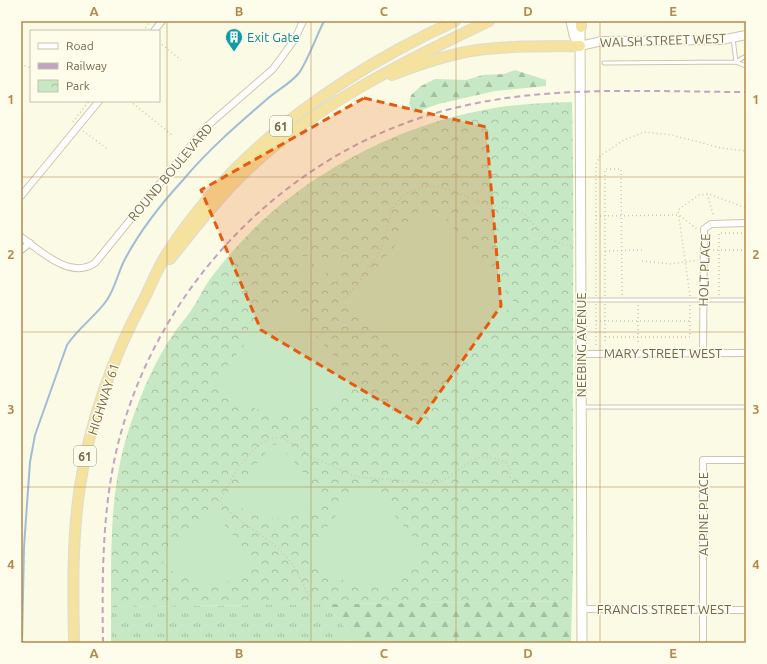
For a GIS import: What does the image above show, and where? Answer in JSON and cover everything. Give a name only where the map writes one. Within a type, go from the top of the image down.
[{"type":"highway","points":[[426,34],[449,21]]},
{"type":"highway","name":"61","points":[[153,282],[164,258],[184,228],[228,176],[264,141],[302,110],[349,77],[426,34],[455,21]]},
{"type":"highway","name":"61","points":[[153,282],[219,201],[247,170],[293,131],[324,109],[360,87],[407,61],[489,21]]},
{"type":"highway","points":[[360,87],[421,64],[471,51],[511,47],[580,46]]},
{"type":"highway","name":"HIGHWAY 61","points":[[74,643],[75,535],[80,488],[87,445],[99,405],[117,355],[153,282]]},
{"type":"main road","name":"NEEBING AVENUE","points":[[571,21],[574,35],[580,46]]},
{"type":"main road","name":"NEEBING AVENUE","points":[[581,23],[582,643]]},
{"type":"street","points":[[155,30],[162,21]]},
{"type":"street","name":"ROUND BOULEVARD","points":[[21,237],[48,256],[74,269],[88,268],[95,263],[205,128],[273,69],[295,38],[303,21]]},
{"type":"street","name":"WALSH STREET WEST","points":[[580,46],[602,41],[705,41],[746,35]]},
{"type":"street","points":[[21,196],[98,102]]},
{"type":"street","name":"HOLT PLACE","points":[[703,354],[704,229],[711,224],[746,223]]},
{"type":"street","points":[[21,250],[30,243]]},
{"type":"street","name":"MARY STREET WEST","points":[[581,354],[746,353]]},
{"type":"street","name":"ALPINE PLACE","points":[[703,610],[703,460],[746,460]]},
{"type":"street","name":"FRANCIS STREET WEST","points":[[581,609],[746,610]]},
{"type":"street","points":[[703,610],[703,643]]},
{"type":"lane","points":[[733,38],[736,62]]},
{"type":"lane","points":[[736,62],[746,56]]},
{"type":"lane","points":[[604,63],[736,62],[746,66]]},
{"type":"lane","points":[[581,300],[690,298],[703,300],[746,300]]},
{"type":"lane","points":[[581,408],[746,407]]},
{"type":"path","points":[[145,30],[150,21]]},
{"type":"path","points":[[160,43],[181,60]]},
{"type":"path","points":[[131,102],[172,135]]},
{"type":"path","points":[[72,122],[109,150]]},
{"type":"path","points":[[596,354],[596,164],[600,156],[634,135],[644,132],[672,135],[721,148],[746,151]]},
{"type":"path","points":[[605,344],[605,169],[621,168],[622,216],[620,221],[620,245],[622,250],[622,296]]},
{"type":"path","points":[[345,298],[366,272],[380,250],[398,201],[408,193],[421,188],[439,186],[487,204],[517,211],[525,215],[550,238],[564,245],[581,246]]},
{"type":"path","points":[[707,194],[715,224]]},
{"type":"path","points":[[596,216],[679,215],[704,233]]},
{"type":"path","points":[[719,300],[720,233],[746,233]]},
{"type":"path","points":[[605,251],[642,250]]},
{"type":"path","points":[[704,250],[746,250]]},
{"type":"path","points":[[642,261],[670,264],[703,259]]},
{"type":"path","points":[[605,337],[690,337],[690,298]]},
{"type":"path","points":[[638,300],[638,344]]},
{"type":"path","points":[[596,321],[690,321]]},
{"type":"path","points":[[309,596],[290,562],[281,552],[237,519],[220,502],[230,479],[241,464],[259,446],[271,438],[285,439],[312,457],[336,469],[359,477],[435,484],[446,478],[467,462],[486,458],[501,460],[508,463],[511,471],[510,479]]},
{"type":"highlighted area","points":[[364,98],[486,127],[501,306],[418,423],[261,330],[201,190]]},
{"type":"green space","points":[[515,70],[546,80],[546,86],[495,91],[438,104],[414,113],[409,104],[411,95],[421,86],[435,79],[466,80],[483,75],[504,74]]},
{"type":"green space","points":[[572,102],[572,601],[111,607],[111,544],[116,483],[125,442],[134,414],[145,386],[166,345],[190,312],[206,285],[239,244],[285,201],[310,183],[365,150],[394,137],[454,117],[484,110],[539,103]]},
{"type":"green space","points":[[434,212],[444,217],[514,302],[485,336],[474,346],[449,360],[435,362],[411,358],[392,349],[349,301],[418,218],[423,214]]},
{"type":"green space","points":[[298,256],[310,256],[310,282],[298,282]]},
{"type":"green space","points":[[314,257],[326,257],[326,282],[314,282]]},
{"type":"green space","points":[[329,257],[341,257],[341,282],[329,282]]},
{"type":"green space","points":[[288,304],[357,383],[339,396],[320,406],[303,412],[285,414],[267,412],[250,406],[231,397],[213,384],[276,305]]},
{"type":"green space","points":[[279,444],[324,498],[300,514],[288,518],[276,519],[252,513],[240,507],[228,498],[272,445]]},
{"type":"green space","points":[[370,487],[426,552],[401,575],[388,582],[376,585],[363,585],[350,583],[338,578],[316,563],[307,553],[357,488]]},
{"type":"green space","points":[[207,510],[213,510],[256,565],[245,573],[221,583],[209,584],[185,578],[173,572],[162,563]]},
{"type":"green space","points":[[572,601],[571,643],[351,643],[347,630],[326,604]]},
{"type":"green space","points":[[326,604],[347,630],[351,643],[111,643],[111,607]]},
{"type":"waterway","points":[[22,643],[24,547],[30,462],[35,435],[67,345],[76,333],[107,300],[130,250],[143,229],[175,189],[234,128],[299,73],[309,55],[324,21]]},
{"type":"railway","points":[[103,643],[103,566],[109,490],[119,440],[139,380],[168,324],[203,272],[245,225],[293,185],[345,151],[402,124],[463,106],[498,99],[568,92],[746,92]]},
{"type":"place","name":"Exit Gate","points":[[234,52]]}]
